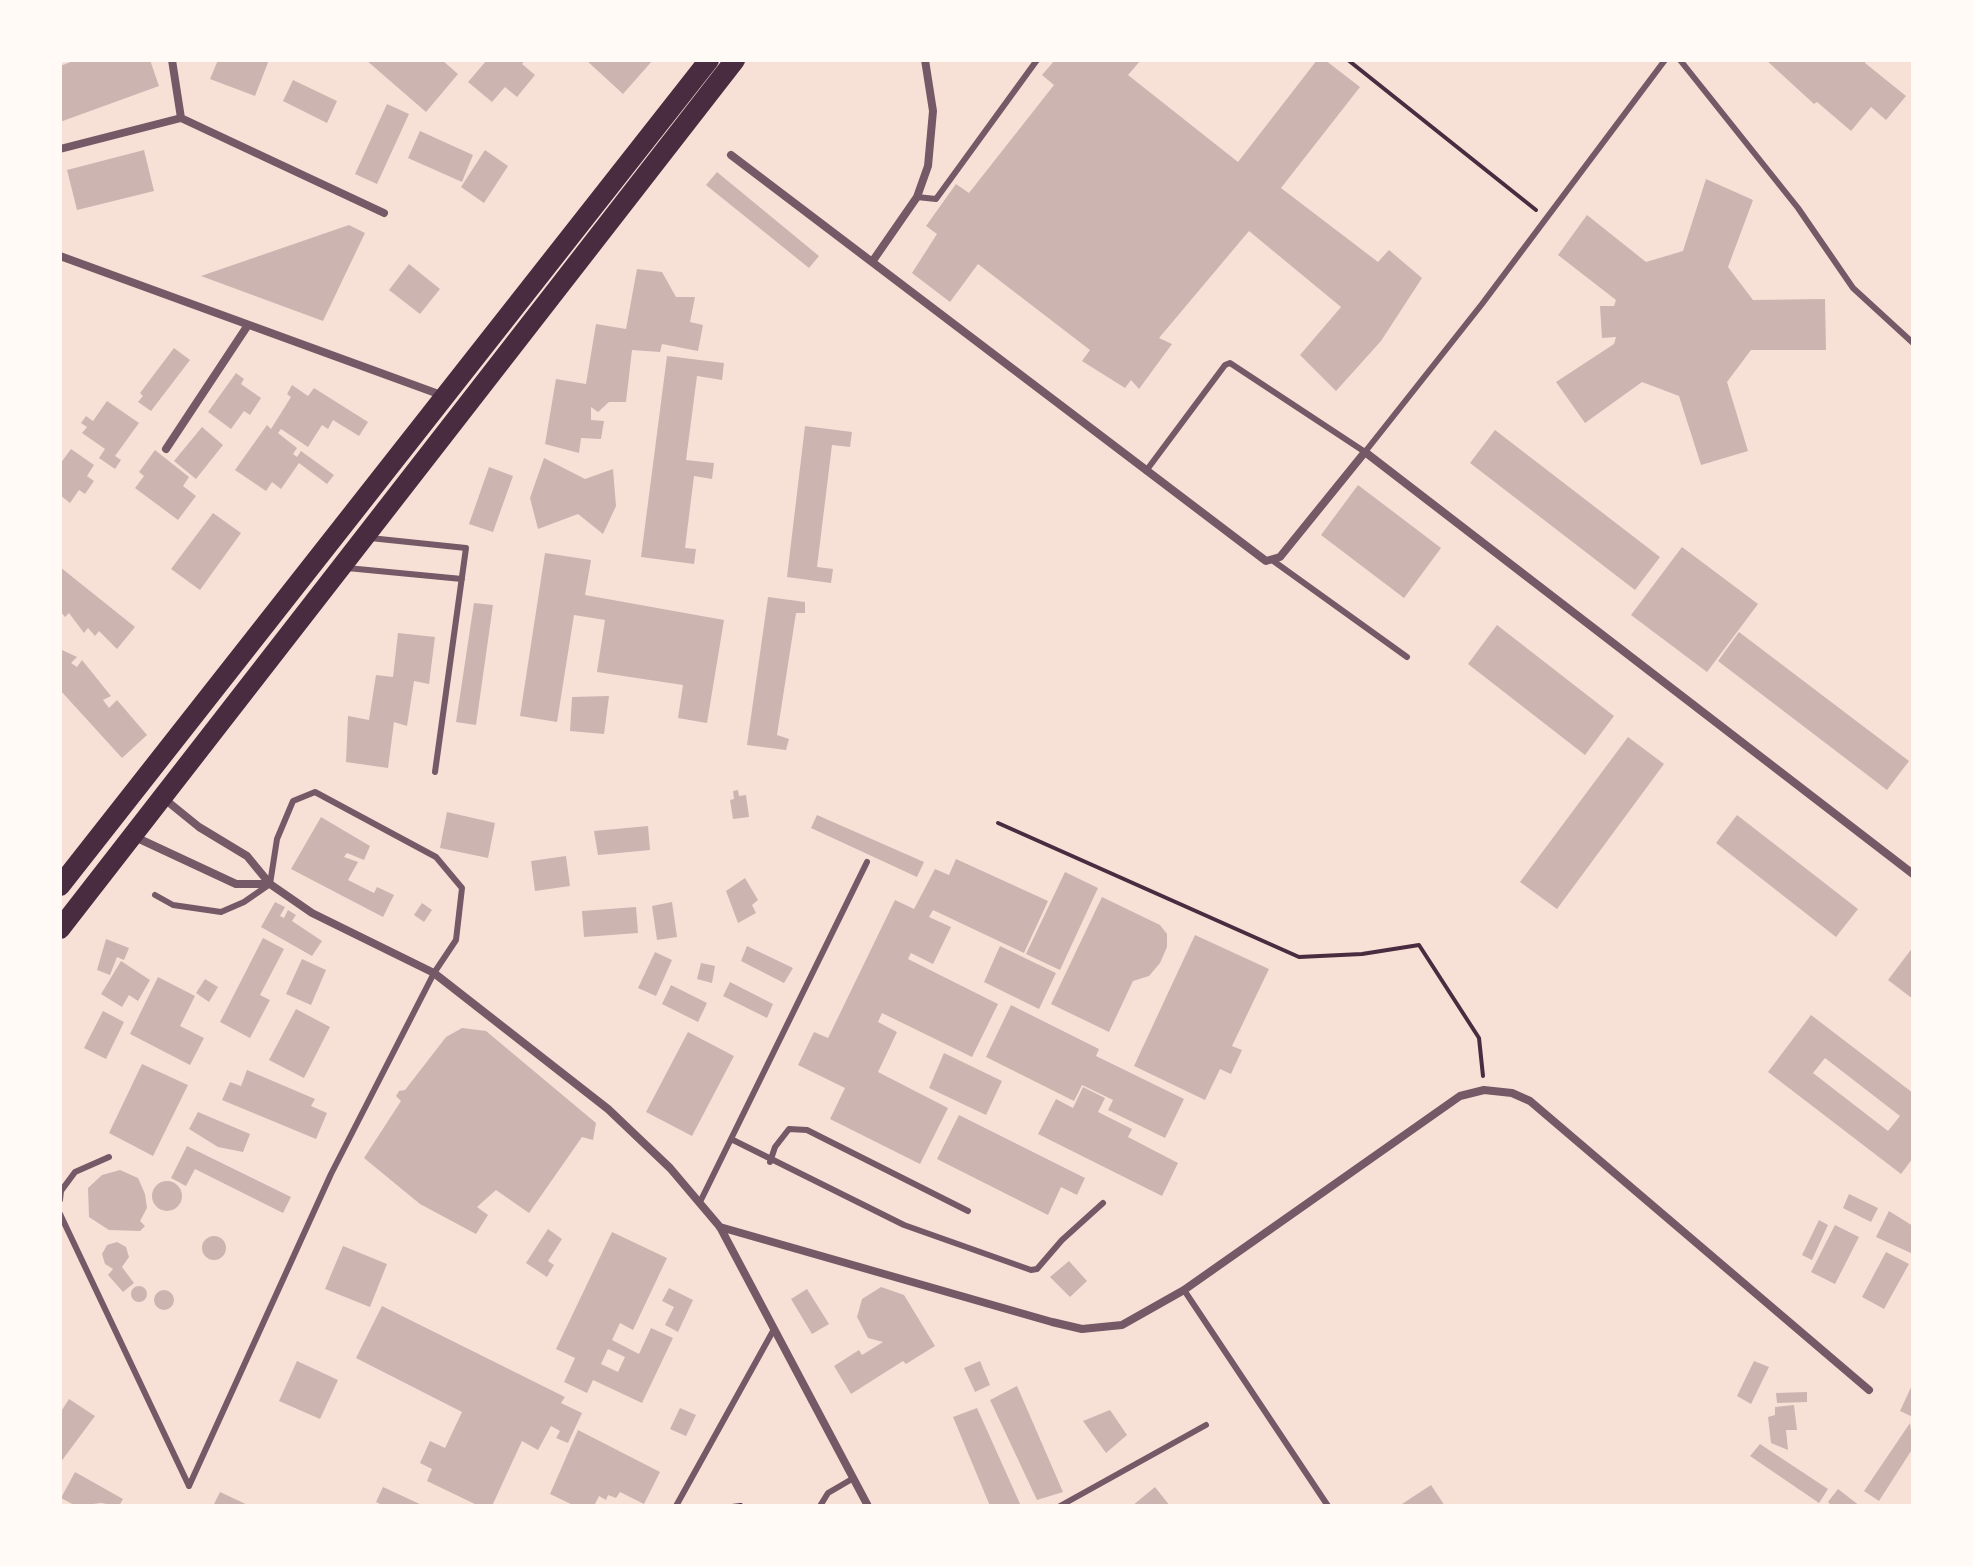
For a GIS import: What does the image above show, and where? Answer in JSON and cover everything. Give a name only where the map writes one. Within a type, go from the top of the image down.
[{"type":"main road","points":[[60,886],[709,60]]},
{"type":"main road","points":[[60,929],[160,796],[366,538],[735,60]]},
{"type":"street","points":[[172,60],[181,118]]},
{"type":"street","points":[[872,262],[917,197],[928,166],[932,137],[931,93],[925,60]]},
{"type":"street","points":[[60,149],[181,118],[384,213]]},
{"type":"street","points":[[731,155],[1266,561],[1280,557],[1365,452],[1913,874]]},
{"type":"street","points":[[60,256],[445,397]]},
{"type":"street","points":[[166,449],[248,325]]},
{"type":"street","points":[[160,796],[199,827],[247,856],[270,884],[312,913],[434,973],[608,1109],[701,1200],[720,1227],[868,1506]]},
{"type":"street","points":[[132,835],[236,884],[270,884]]},
{"type":"street","points":[[720,1227],[1082,1329],[1122,1325],[1184,1290],[1460,1096],[1484,1090],[1512,1093],[1530,1101],[1869,1390]]},
{"type":"lane","points":[[917,197],[936,199],[1037,60]]},
{"type":"lane","points":[[1146,471],[1225,365],[1230,363],[1365,452],[1482,304],[1544,217],[1665,60]]},
{"type":"lane","points":[[1680,60],[1798,208],[1853,288],[1913,343]]},
{"type":"lane","points":[[366,538],[466,548],[435,772]]},
{"type":"lane","points":[[1272,560],[1407,657]]},
{"type":"lane","points":[[340,567],[462,579]]},
{"type":"lane","points":[[60,1214],[189,1486],[331,1174],[434,973],[456,940],[462,888],[436,857],[380,824],[315,792],[293,801],[277,839],[270,884],[244,902],[221,912],[173,905],[155,895]]},
{"type":"lane","points":[[701,1200],[867,862]]},
{"type":"lane","points":[[770,1162],[775,1147],[789,1129],[807,1130],[968,1211]]},
{"type":"lane","points":[[731,1139],[770,1162],[904,1225],[1031,1270],[1037,1269],[1062,1240],[1103,1203]]},
{"type":"lane","points":[[60,1200],[61,1191],[75,1172],[109,1157]]},
{"type":"lane","points":[[1184,1290],[1328,1506]]},
{"type":"lane","points":[[676,1506],[773,1331]]},
{"type":"lane","points":[[1060,1506],[1206,1425]]},
{"type":"lane","points":[[820,1506],[828,1493],[852,1479]]},
{"type":"path","points":[[1348,60],[1544,217]]},
{"type":"path","points":[[998,823],[1299,957],[1362,954],[1419,945],[1479,1038],[1484,1090]]},
{"type":"path","points":[[732,1506],[741,1505]]},
{"type":"building","points":[[76,60],[150,60],[159,86],[60,122],[60,66]]},
{"type":"building","points":[[218,60],[269,60],[255,96],[210,79]]},
{"type":"building","points":[[366,60],[442,60],[458,74],[426,112]]},
{"type":"building","points":[[487,60],[525,60],[522,64],[535,75],[517,97],[505,87],[492,102],[468,82]]},
{"type":"building","points":[[586,60],[653,60],[623,94]]},
{"type":"building","points":[[1055,60],[1141,60],[1128,75],[1238,162],[1317,60],[1325,60],[1360,87],[1281,188],[1378,262],[1389,250],[1422,278],[1381,341],[1336,391],[1300,355],[1341,307],[1249,231],[1159,338],[1172,344],[1139,389],[1131,380],[1125,388],[1082,361],[1090,350],[978,264],[950,302],[912,273],[937,234],[926,226],[956,184],[969,193],[1054,85],[1042,75]]},
{"type":"building","points":[[1766,60],[1867,60],[1865,63],[1906,96],[1886,120],[1871,107],[1851,131],[1817,102],[1814,104]]},
{"type":"building","points":[[293,80],[337,101],[327,123],[283,101]]},
{"type":"building","points":[[387,104],[409,114],[377,184],[355,174]]},
{"type":"building","points":[[420,131],[473,155],[462,182],[408,158]]},
{"type":"building","points":[[144,150],[154,191],[77,210],[67,170]]},
{"type":"building","points":[[485,150],[508,166],[484,203],[461,187]]},
{"type":"building","points":[[717,172],[819,256],[809,268],[706,185]]},
{"type":"building","points":[[1706,179],[1753,200],[1728,267],[1753,300],[1825,299],[1826,350],[1751,350],[1727,382],[1748,451],[1701,465],[1679,396],[1642,382],[1585,423],[1556,382],[1614,344],[1616,337],[1602,338],[1600,306],[1614,306],[1616,300],[1558,255],[1587,215],[1646,262],[1683,251]]},
{"type":"building","points":[[349,225],[365,233],[323,321],[201,276]]},
{"type":"building","points":[[409,264],[440,289],[420,314],[389,290]]},
{"type":"building","points":[[637,269],[662,272],[676,297],[695,297],[690,322],[703,325],[698,351],[662,344],[660,352],[632,350],[626,402],[609,402],[598,412],[591,407],[591,420],[604,421],[601,439],[581,438],[579,453],[545,444],[556,379],[586,384],[596,324],[626,329]]},
{"type":"building","points":[[174,348],[190,360],[151,411],[138,402],[143,396],[140,393]]},
{"type":"building","points":[[667,356],[724,363],[722,380],[697,376],[686,460],[714,463],[712,479],[694,476],[685,548],[696,549],[694,564],[641,557]]},
{"type":"building","points":[[236,373],[244,379],[241,384],[261,398],[250,415],[244,411],[231,429],[208,412]]},
{"type":"building","points":[[292,385],[308,396],[314,388],[368,422],[359,436],[333,420],[328,429],[322,425],[308,447],[281,429],[278,433],[297,448],[293,454],[297,457],[301,451],[334,475],[327,484],[299,463],[281,489],[272,482],[266,491],[235,470],[267,425],[271,429],[291,397],[287,394]]},
{"type":"building","points":[[107,401],[139,423],[115,456],[121,460],[115,469],[99,458],[105,449],[82,433],[87,427],[81,423],[86,416],[93,421]]},
{"type":"building","points":[[805,426],[852,432],[850,447],[832,445],[817,567],[833,569],[831,583],[787,577]]},
{"type":"building","points":[[202,427],[223,445],[196,479],[174,461]]},
{"type":"building","points":[[1495,430],[1660,557],[1635,590],[1470,463]]},
{"type":"building","points":[[71,449],[94,465],[87,476],[94,481],[85,494],[79,490],[70,503],[60,495],[60,464]]},
{"type":"building","points":[[155,450],[189,477],[183,486],[196,496],[178,520],[135,488],[144,476],[139,472]]},
{"type":"building","points":[[544,458],[585,479],[613,469],[616,506],[603,534],[578,514],[538,529],[530,498]]},
{"type":"building","points":[[489,467],[513,476],[493,532],[469,524]]},
{"type":"building","points":[[1358,485],[1441,548],[1404,598],[1321,535]]},
{"type":"building","points":[[213,513],[241,533],[200,590],[171,569]]},
{"type":"building","points":[[1682,547],[1758,604],[1707,672],[1631,615]]},
{"type":"building","points":[[545,553],[591,560],[585,595],[724,620],[707,723],[678,718],[683,685],[597,672],[605,620],[574,615],[557,722],[520,716]]},
{"type":"building","points":[[60,567],[135,627],[117,649],[99,631],[95,636],[88,628],[84,633],[69,613],[65,617],[60,611]]},
{"type":"building","points":[[768,597],[805,602],[805,613],[796,613],[777,735],[789,739],[786,750],[747,745]]},
{"type":"building","points":[[474,603],[493,605],[476,725],[456,722]]},
{"type":"building","points":[[1497,625],[1614,716],[1585,755],[1468,664]]},
{"type":"building","points":[[1739,632],[1909,761],[1887,790],[1718,661]]},
{"type":"building","points":[[398,633],[435,637],[429,684],[414,681],[407,726],[394,722],[388,768],[346,762],[348,716],[369,720],[376,675],[393,677]]},
{"type":"building","points":[[62,650],[77,657],[71,663],[77,667],[82,660],[111,696],[103,700],[109,708],[117,700],[147,735],[122,758],[60,690]]},
{"type":"building","points":[[609,696],[604,734],[570,731],[572,697]]},
{"type":"building","points":[[1628,737],[1664,764],[1557,909],[1520,882]]},
{"type":"building","points":[[738,790],[739,796],[746,795],[749,817],[733,819],[730,800],[734,799],[733,791]]},
{"type":"building","points":[[447,812],[495,823],[488,858],[440,848]]},
{"type":"building","points":[[817,815],[924,862],[917,877],[811,828]]},
{"type":"building","points":[[1737,815],[1858,909],[1836,937],[1716,843]]},
{"type":"building","points":[[321,817],[370,846],[364,860],[347,853],[344,857],[358,862],[348,880],[374,893],[377,887],[394,895],[383,917],[291,869]]},
{"type":"building","points":[[648,826],[650,850],[598,855],[594,831]]},
{"type":"building","points":[[566,856],[570,886],[535,891],[531,861]]},
{"type":"building","points":[[956,859],[1048,901],[1024,953],[933,910],[929,917],[951,927],[933,964],[911,953],[908,959],[998,1004],[972,1057],[882,1013],[878,1022],[897,1032],[878,1072],[948,1108],[920,1164],[830,1119],[845,1088],[798,1065],[814,1032],[828,1038],[895,900],[914,909],[935,869],[949,875]]},
{"type":"building","points":[[1065,872],[1098,888],[1060,970],[1026,954]]},
{"type":"building","points":[[745,878],[758,900],[752,905],[756,913],[738,923],[726,891]]},
{"type":"building","points":[[1102,897],[1160,925],[1167,934],[1167,947],[1160,963],[1149,976],[1133,981],[1109,1032],[1051,1004]]},
{"type":"building","points":[[275,902],[285,907],[280,916],[284,918],[288,910],[296,915],[292,921],[322,941],[312,956],[261,927]]},
{"type":"building","points":[[672,902],[677,937],[657,940],[652,906]]},
{"type":"building","points":[[422,903],[432,910],[424,922],[414,915]]},
{"type":"building","points":[[636,907],[638,933],[584,937],[582,911]]},
{"type":"building","points":[[1195,935],[1269,969],[1232,1046],[1242,1050],[1231,1074],[1220,1069],[1205,1100],[1134,1066]]},
{"type":"building","points":[[263,938],[284,949],[260,995],[270,1000],[250,1038],[220,1022]]},
{"type":"building","points":[[106,939],[129,948],[124,960],[117,957],[110,975],[97,970]]},
{"type":"building","points":[[747,946],[793,968],[784,983],[741,961]]},
{"type":"building","points":[[1000,946],[1056,973],[1039,1009],[984,982]]},
{"type":"building","points":[[1913,947],[1913,999],[1888,980]]},
{"type":"building","points":[[655,952],[672,960],[656,996],[638,988]]},
{"type":"building","points":[[302,959],[326,970],[311,1005],[286,994]]},
{"type":"building","points":[[121,961],[150,980],[138,1001],[129,995],[122,1007],[101,994]]},
{"type":"building","points":[[701,963],[715,966],[712,983],[697,979]]},
{"type":"building","points":[[158,977],[195,996],[180,1026],[204,1038],[190,1065],[130,1034]]},
{"type":"building","points":[[205,979],[218,987],[209,1002],[196,993]]},
{"type":"building","points":[[730,982],[773,1004],[767,1018],[723,996]]},
{"type":"building","points":[[671,985],[707,1003],[698,1022],[662,1004]]},
{"type":"building","points":[[1011,1005],[1099,1049],[1096,1056],[1184,1099],[1165,1138],[1108,1110],[1113,1100],[1082,1085],[1074,1101],[986,1057]]},
{"type":"building","points":[[296,1009],[330,1027],[304,1078],[269,1060]]},
{"type":"building","points":[[103,1011],[124,1022],[106,1059],[84,1048]]},
{"type":"building","points":[[1811,1015],[1913,1093],[1913,1158],[1901,1174],[1768,1072]],"holes":[[[1825,1058],[1900,1116],[1888,1131],[1813,1073]]]},
{"type":"building","points":[[462,1028],[486,1031],[596,1123],[593,1140],[582,1137],[529,1213],[496,1190],[477,1207],[488,1215],[476,1234],[420,1204],[364,1158],[401,1101],[396,1096],[399,1091],[405,1090],[446,1037]]},
{"type":"building","points":[[688,1032],[734,1056],[692,1136],[646,1112]]},
{"type":"building","points":[[944,1053],[1002,1081],[986,1115],[929,1088]]},
{"type":"building","points":[[142,1064],[188,1085],[153,1156],[109,1133]]},
{"type":"building","points":[[247,1070],[315,1099],[311,1106],[327,1113],[316,1139],[222,1100],[230,1082],[241,1086]]},
{"type":"building","points":[[1083,1087],[1105,1098],[1098,1112],[1132,1129],[1128,1137],[1178,1163],[1162,1196],[1038,1134],[1056,1099],[1073,1108]]},
{"type":"building","points":[[198,1112],[250,1134],[243,1152],[218,1147],[189,1129]]},
{"type":"building","points":[[959,1115],[1085,1178],[1077,1195],[1061,1187],[1048,1215],[937,1159]]},
{"type":"building","points":[[187,1146],[291,1197],[283,1213],[195,1169],[186,1186],[171,1178]]},
{"type":"building","points":[[120,1170],[138,1178],[145,1194],[147,1208],[140,1221],[145,1226],[140,1231],[109,1230],[89,1217],[88,1188],[102,1175]]},
{"type":"building","points":[[167,1181],[178,1185],[182,1196],[178,1207],[167,1211],[156,1207],[152,1196],[156,1185]]},
{"type":"building","points":[[1849,1194],[1878,1208],[1871,1222],[1843,1208]]},
{"type":"building","points":[[1889,1211],[1913,1226],[1913,1254],[1876,1237]]},
{"type":"building","points":[[1819,1220],[1828,1225],[1812,1260],[1802,1255]]},
{"type":"building","points":[[1835,1225],[1859,1237],[1835,1284],[1811,1272]]},
{"type":"building","points":[[548,1229],[562,1239],[548,1261],[554,1265],[547,1277],[526,1263]]},
{"type":"building","points":[[612,1232],[667,1258],[633,1330],[620,1323],[612,1340],[639,1354],[651,1328],[673,1338],[642,1403],[593,1380],[587,1393],[564,1382],[575,1358],[556,1349]],"holes":[[[608,1349],[625,1357],[618,1372],[601,1364]]]},
{"type":"building","points":[[214,1236],[222,1240],[226,1248],[222,1256],[214,1260],[206,1256],[202,1248],[206,1240]]},
{"type":"building","points":[[117,1242],[126,1247],[129,1257],[122,1267],[134,1283],[123,1292],[108,1275],[113,1269],[105,1264],[102,1254],[107,1245]]},
{"type":"building","points":[[343,1246],[387,1264],[370,1307],[325,1289]]},
{"type":"building","points":[[1886,1252],[1909,1264],[1884,1309],[1862,1297]]},
{"type":"building","points":[[1069,1261],[1087,1281],[1070,1297],[1050,1277]]},
{"type":"building","points":[[136,1286],[142,1286],[147,1294],[145,1300],[136,1302],[131,1297],[131,1291]]},
{"type":"building","points":[[881,1287],[904,1295],[935,1346],[906,1364],[903,1361],[851,1394],[834,1366],[859,1350],[862,1355],[883,1342],[868,1338],[857,1317],[862,1299]]},
{"type":"building","points":[[669,1288],[693,1300],[678,1332],[665,1325],[674,1307],[662,1301]]},
{"type":"building","points":[[807,1289],[829,1324],[812,1334],[791,1299]]},
{"type":"building","points":[[160,1290],[168,1290],[174,1300],[168,1310],[160,1310],[154,1304],[154,1296]]},
{"type":"building","points":[[382,1306],[565,1397],[561,1403],[582,1413],[568,1443],[556,1438],[560,1431],[551,1426],[538,1450],[522,1441],[492,1506],[479,1506],[427,1481],[432,1469],[420,1463],[430,1441],[445,1448],[462,1412],[356,1358]]},
{"type":"building","points":[[297,1361],[338,1380],[320,1419],[279,1401]]},
{"type":"building","points":[[980,1361],[990,1385],[975,1392],[964,1368]]},
{"type":"building","points":[[1754,1361],[1769,1367],[1751,1404],[1737,1396]]},
{"type":"building","points":[[1913,1383],[1913,1417],[1900,1411]]},
{"type":"building","points":[[1017,1386],[1063,1492],[1037,1500],[990,1400]]},
{"type":"building","points":[[1807,1392],[1807,1402],[1777,1403],[1776,1393]]},
{"type":"building","points":[[69,1399],[95,1416],[60,1463],[60,1413]]},
{"type":"building","points":[[1794,1405],[1797,1430],[1786,1430],[1788,1450],[1771,1443],[1768,1417],[1775,1415],[1775,1407]]},
{"type":"building","points":[[680,1408],[696,1415],[686,1436],[670,1429]]},
{"type":"building","points":[[977,1408],[1021,1506],[990,1506],[953,1417]]},
{"type":"building","points":[[1110,1410],[1127,1435],[1106,1453],[1083,1421]]},
{"type":"building","points":[[1910,1423],[1913,1448],[1879,1501],[1864,1491]]},
{"type":"building","points":[[578,1430],[660,1472],[644,1504],[620,1492],[616,1498],[608,1495],[606,1500],[599,1496],[594,1506],[575,1506],[550,1494]]},
{"type":"building","points":[[1760,1444],[1828,1489],[1819,1503],[1750,1456]]},
{"type":"building","points":[[75,1472],[123,1499],[119,1506],[101,1503],[76,1506],[61,1498]]},
{"type":"building","points":[[1431,1485],[1445,1506],[1403,1506],[1402,1504]]},
{"type":"building","points":[[383,1487],[424,1506],[384,1506],[376,1502]]},
{"type":"building","points":[[1155,1487],[1170,1506],[1132,1506]]},
{"type":"building","points":[[1838,1489],[1860,1506],[1832,1506],[1828,1502]]},
{"type":"building","points":[[220,1492],[250,1506],[213,1506]]}]
